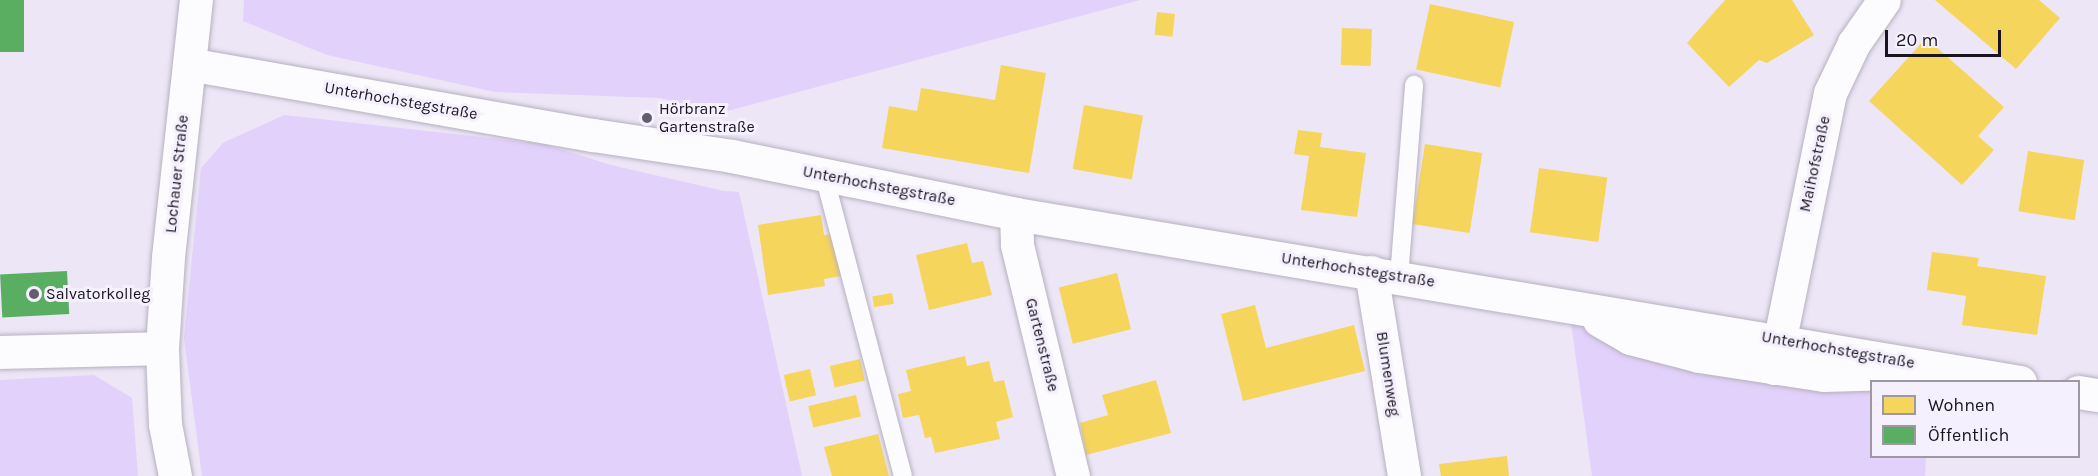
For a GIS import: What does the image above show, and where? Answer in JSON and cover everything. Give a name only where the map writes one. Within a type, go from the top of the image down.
[{"type":"street","name":"Lochauer Straße","points":[[175,476],[165,424],[162,348],[168,256],[196,0]]},
{"type":"street","name":"Maihofstraße","points":[[1776,354],[1830,93],[1854,43],[1884,0]]},
{"type":"street","name":"Unterhochstegstraße","points":[[189,64],[604,137],[732,156],[1016,214],[1571,305],[1776,354],[1928,366],[2013,380]]},
{"type":"street","name":"Gartenstraße","points":[[1016,214],[1017,245],[1073,476]]},
{"type":"street","name":"Blumenweg","points":[[1385,274],[1404,476]]},
{"type":"street","points":[[0,352],[162,348]]},
{"type":"street","points":[[2080,392],[2098,395]]},
{"type":"lane","points":[[1385,274],[1414,85]]},
{"type":"lane","points":[[824,175],[903,476]]},
{"type":"shaded area","points":[[244,0],[1140,0],[720,113],[660,98],[495,92],[327,55],[243,21]]},
{"type":"shaded area","points":[[284,115],[544,144],[611,165],[724,191],[739,192],[802,476],[202,476],[184,338],[201,168],[223,143]]},
{"type":"shaded area","points":[[1570,315],[1870,385],[1870,458],[1926,458],[1925,476],[1592,476]]},
{"type":"shaded area","points":[[94,375],[132,398],[138,476],[0,476],[0,380]]},
{"type":"building: Wohnen","points":[[1725,0],[1792,0],[1814,35],[1767,63],[1759,60],[1729,87],[1687,43]]},
{"type":"building: Wohnen","points":[[1935,0],[2039,0],[2060,18],[2016,69]]},
{"type":"building: Wohnen","points":[[1430,4],[1514,22],[1500,87],[1416,70]]},
{"type":"building: Wohnen","points":[[1157,12],[1175,14],[1172,37],[1155,35]]},
{"type":"building: Wohnen","points":[[1342,28],[1372,29],[1371,66],[1341,65]]},
{"type":"building: Wohnen","points":[[1926,38],[2004,107],[1978,136],[1994,150],[1962,185],[1869,101]]},
{"type":"building: Wohnen","points":[[1001,65],[1046,73],[1029,173],[882,148],[889,106],[917,111],[921,88],[995,100]]},
{"type":"building: Wohnen","points":[[1084,105],[1143,115],[1132,179],[1073,169]]},
{"type":"building: Wohnen","points":[[1298,130],[1322,133],[1320,147],[1366,153],[1357,217],[1301,210],[1309,156],[1294,154]]},
{"type":"building: Wohnen","points":[[1425,144],[1482,153],[1470,233],[1412,224]]},
{"type":"building: Wohnen","points":[[2028,151],[2084,160],[2075,220],[2018,211]]},
{"type":"building: Wohnen","points":[[1539,168],[1607,178],[1598,242],[1530,232]]},
{"type":"building: Wohnen","points":[[821,215],[824,235],[835,234],[841,276],[824,279],[825,286],[768,295],[758,225]]},
{"type":"building: Wohnen","points":[[967,243],[972,263],[983,261],[992,295],[929,310],[916,255]]},
{"type":"building: Wohnen","points":[[1932,252],[1979,258],[1977,266],[2046,276],[2037,335],[1962,325],[1966,296],[1927,290]]},
{"type":"building: Wohnen","points":[[1117,273],[1131,329],[1073,344],[1059,288]]},
{"type":"building: Wohnen","points":[[892,293],[894,304],[874,307],[872,296]]},
{"type":"building: Wohnen","points":[[1255,305],[1266,348],[1354,325],[1365,371],[1243,401],[1221,314]]},
{"type":"building: Wohnen","points":[[965,356],[967,366],[989,361],[994,382],[1004,380],[1013,417],[996,422],[1000,439],[935,453],[931,437],[925,438],[919,415],[903,418],[898,394],[911,391],[906,370]]},
{"type":"building: Wohnen","points":[[860,359],[865,380],[835,387],[830,366]]},
{"type":"building: Wohnen","points":[[810,369],[816,395],[790,401],[784,375]]},
{"type":"building: Wohnen","points":[[1156,380],[1171,433],[1086,455],[1080,423],[1108,415],[1102,395]]},
{"type":"building: Wohnen","points":[[856,395],[861,416],[813,427],[808,406]]},
{"type":"building: Wohnen","points":[[878,434],[889,476],[832,476],[824,447]]},
{"type":"building: Wohnen","points":[[1507,456],[1509,476],[1441,476],[1439,464]]},
{"type":"building: Öffentlich","points":[[0,0],[24,0],[24,52],[0,52]]},
{"type":"building: Öffentlich","name":"Salvatorkolleg","points":[[67,271],[69,314],[2,317],[0,275]]},
{"type":"place","name":"Hörbranz Gartenstraße","points":[[647,118]]},
{"type":"place","name":"Salvatorkolleg","points":[[34,294]]}]
